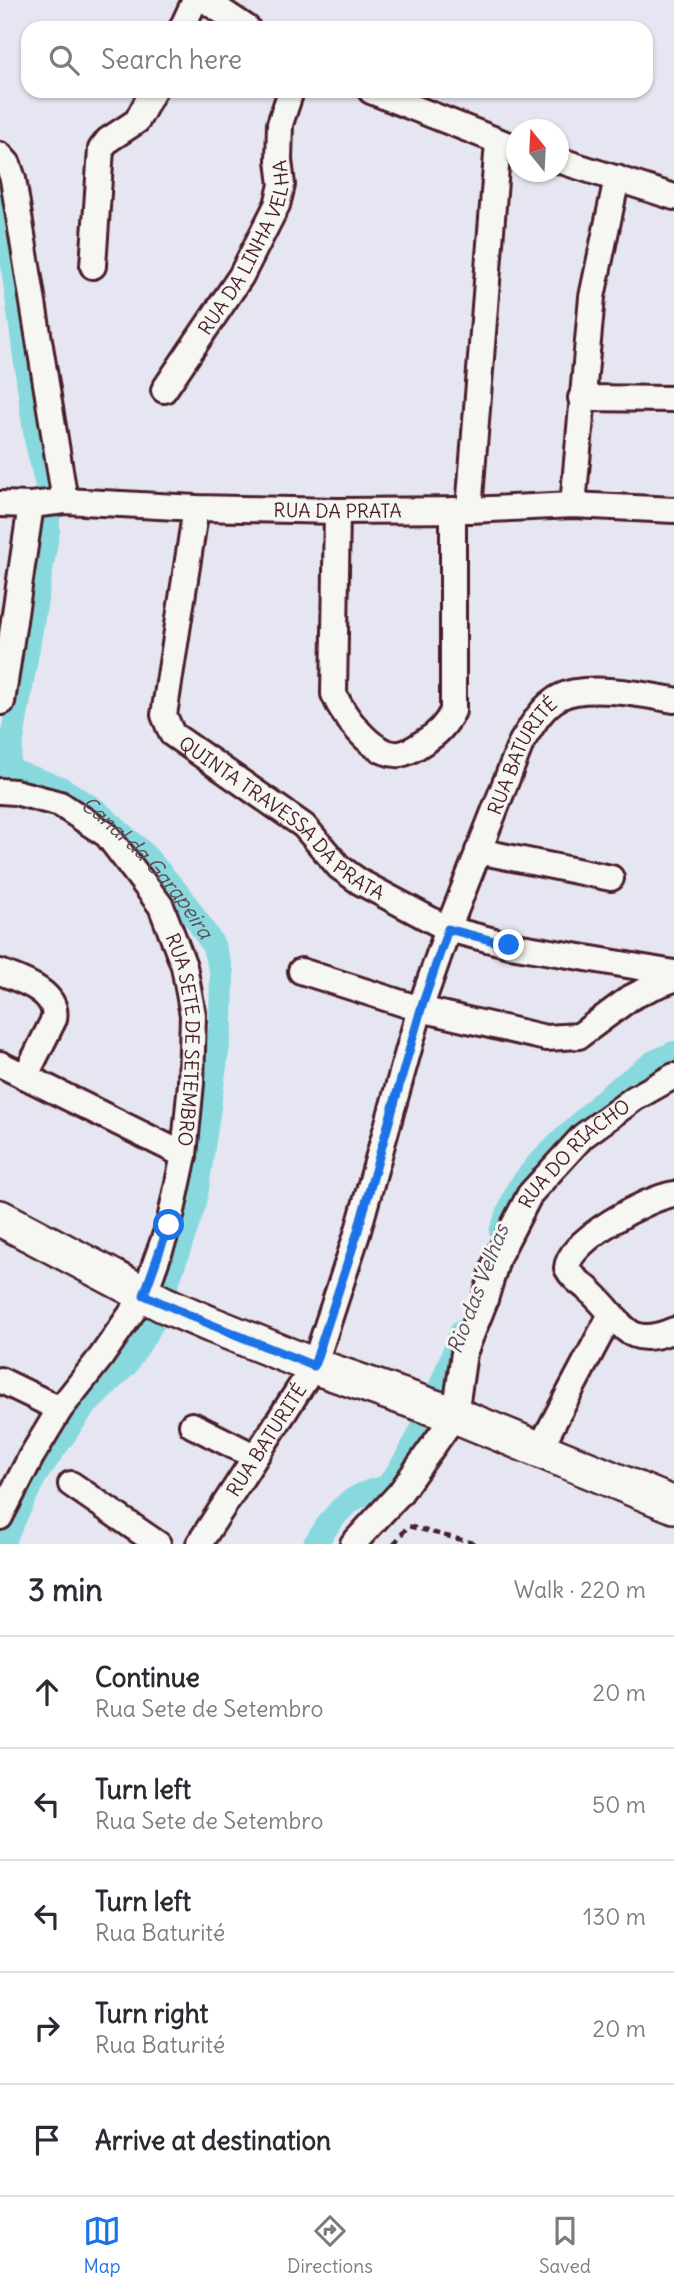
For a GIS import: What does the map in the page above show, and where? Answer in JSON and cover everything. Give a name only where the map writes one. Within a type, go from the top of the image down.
[{"type":"street","points":[[185,21],[195,0]]},
{"type":"street","points":[[205,0],[236,21]]},
{"type":"street","points":[[93,266],[101,149],[108,140],[137,121],[149,98]]},
{"type":"street","name":"RUA DA LINHA VELHA","points":[[164,390],[241,276],[277,205],[282,185],[279,160],[280,124],[289,98]]},
{"type":"street","points":[[389,98],[506,145]]},
{"type":"street","points":[[337,511],[334,694],[353,726],[389,753],[401,754],[431,738],[447,723],[453,711],[461,510],[506,153]]},
{"type":"street","points":[[0,155],[8,164],[13,179],[47,504],[0,702]]},
{"type":"street","points":[[569,163],[674,197]]},
{"type":"street","points":[[573,505],[592,297],[617,178]]},
{"type":"street","points":[[581,398],[674,398]]},
{"type":"street","name":"RUA DA PRATA","points":[[0,504],[337,511],[461,510],[573,505],[674,510]]},
{"type":"street","name":"QUINTA TRAVESSA DA PRATA","points":[[196,508],[164,715],[172,734],[304,827],[339,867],[360,882],[448,929]]},
{"type":"street","name":"RUA BATURITÉ","points":[[199,1544],[254,1456],[281,1421],[314,1366],[357,1234],[421,1009],[448,929],[521,743],[538,716],[560,696],[612,691],[674,701]]},
{"type":"street","name":"RUA SETE DE SETEMBRO","points":[[0,791],[15,792],[60,804],[107,835],[161,906],[184,967],[193,1015],[191,1083],[184,1155],[153,1299]]},
{"type":"street","points":[[478,851],[611,878]]},
{"type":"street","points":[[448,929],[509,945],[674,973]]},
{"type":"street","points":[[301,971],[421,1009],[546,1038],[579,1036],[630,998],[674,979]]},
{"type":"street","points":[[0,972],[40,991],[53,1002],[55,1009],[54,1019],[25,1077]]},
{"type":"street","points":[[0,1064],[184,1155]]},
{"type":"street","name":"RUA DO RIACHO","points":[[449,1413],[464,1353],[484,1303],[498,1256],[530,1194],[583,1136],[635,1098],[674,1076]]},
{"type":"street","points":[[674,1194],[645,1202],[601,1230],[569,1258],[566,1268],[629,1332],[650,1339],[674,1330]]},
{"type":"street","points":[[0,1218],[153,1299],[314,1366],[449,1413],[674,1505]]},
{"type":"street","points":[[0,1517],[60,1409],[101,1357],[153,1299]]},
{"type":"street","points":[[539,1450],[611,1314]]},
{"type":"street","points":[[0,1380],[60,1409]]},
{"type":"street","points":[[353,1544],[400,1493],[449,1413]]},
{"type":"street","points":[[192,1425],[254,1456]]},
{"type":"street","points":[[71,1484],[158,1544]]},
{"type":"path","points":[[394,1544],[408,1526],[477,1544]]},
{"type":"waterway","name":"Canal da Garapeira","points":[[0,196],[7,222],[36,439],[48,490],[48,530],[9,757],[3,768],[61,788],[97,811],[142,852],[183,899],[213,945],[222,973],[221,1025],[195,1202],[155,1319],[126,1365],[83,1408],[35,1476],[2,1544]]},
{"type":"waterway","name":"Rio das Velhas","points":[[501,1232],[518,1189],[537,1165],[608,1096],[654,1062],[674,1053]]},
{"type":"waterway","name":"Rio das Velhas","points":[[315,1544],[344,1506],[373,1490],[387,1487],[400,1469],[430,1412],[462,1331]]},
{"type":"route","points":[[169,1225],[144,1295],[314,1366],[357,1234],[421,1009],[448,929],[509,945]]}]
